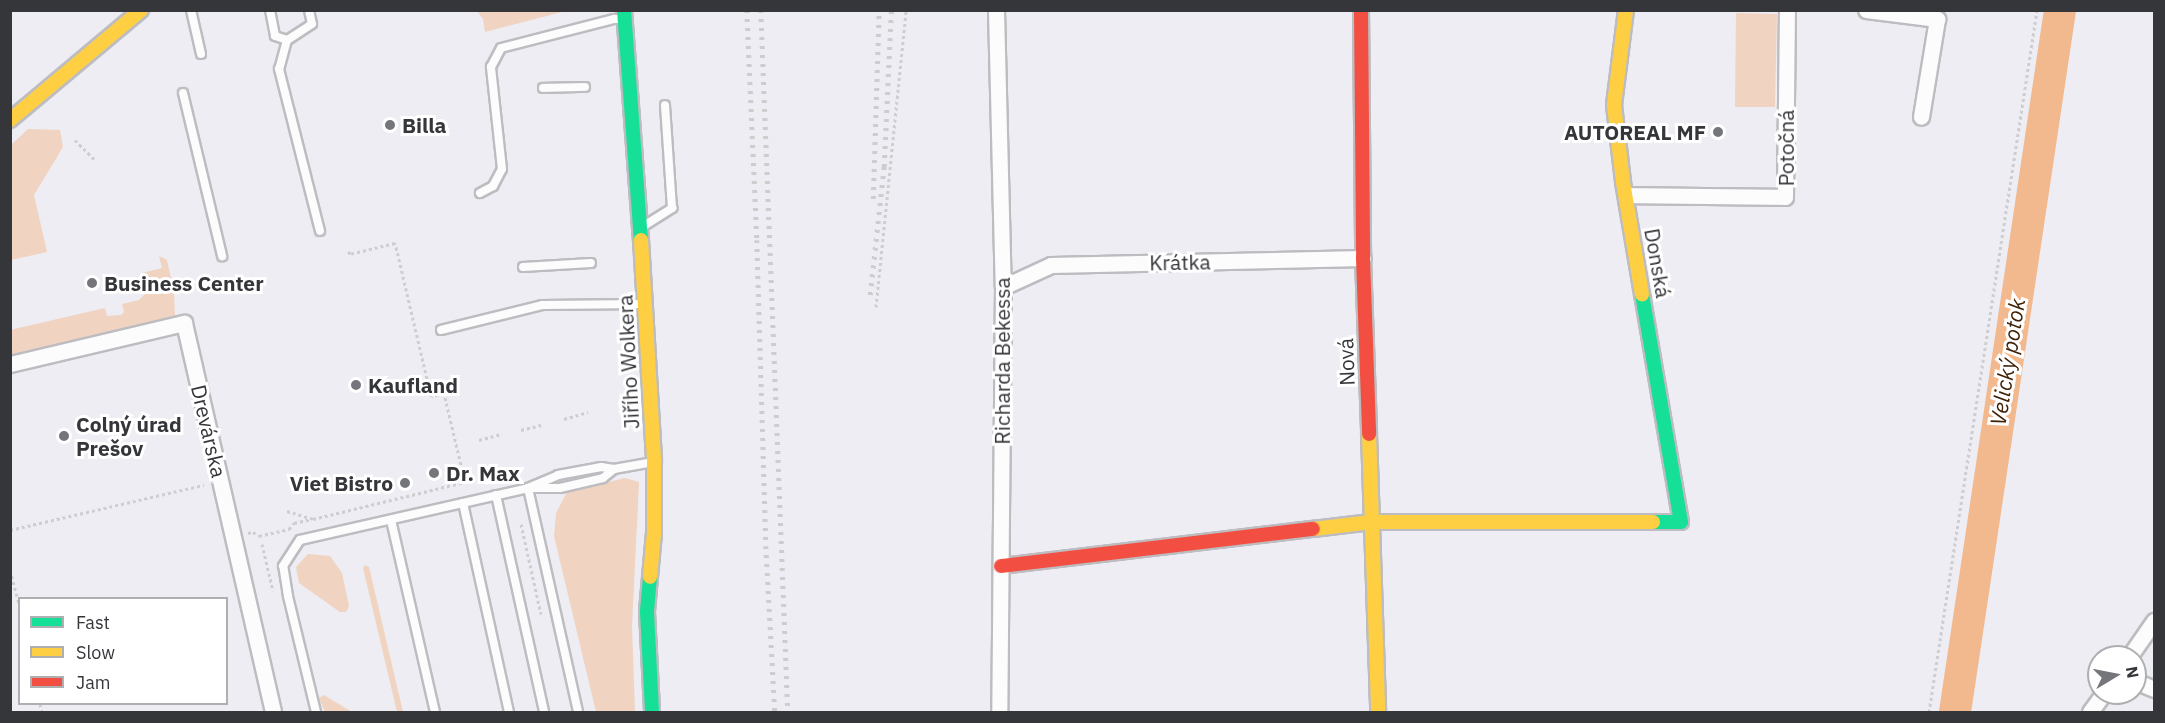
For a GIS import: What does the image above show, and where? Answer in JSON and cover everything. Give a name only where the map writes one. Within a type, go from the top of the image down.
[{"type":"street","points":[[10,120],[141,10]]},
{"type":"street","name":"Richarda Bekessa","points":[[996,10],[1003,287],[999,712]]},
{"type":"street","name":"Nová","points":[[1361,10],[1363,258],[1378,712]]},
{"type":"street","name":"Donská","points":[[1372,522],[1681,522],[1626,195],[1614,105],[1626,10]]},
{"type":"street","name":"Potočná","points":[[1626,195],[1785,197],[1787,10]]},
{"type":"street","points":[[1866,10],[1936,19],[1921,117]]},
{"type":"street","name":"Jiřího Wolkera","points":[[625,15],[646,304],[654,462],[654,533],[647,612],[652,712]]},
{"type":"street","name":"Krátka","points":[[1003,287],[1051,265],[1363,258]]},
{"type":"street","name":"Drevárska","points":[[10,364],[184,323],[273,712]]},
{"type":"street","points":[[1001,566],[1372,522]]},
{"type":"street","points":[[2138,645],[2154,621]]},
{"type":"lane","points":[[191,10],[201,54]]},
{"type":"lane","points":[[270,10],[276,36],[288,39]]},
{"type":"lane","points":[[311,10],[312,24],[288,39],[279,69],[320,231]]},
{"type":"lane","points":[[480,193],[493,186],[502,169],[491,67],[501,48],[625,15]]},
{"type":"lane","points":[[543,88],[585,87]]},
{"type":"lane","points":[[183,93],[222,256]]},
{"type":"lane","points":[[640,228],[672,208],[665,105]]},
{"type":"lane","points":[[523,267],[591,264]]},
{"type":"lane","points":[[441,330],[542,304],[646,304]]},
{"type":"lane","points":[[316,712],[283,566],[300,540],[528,488],[558,475],[601,467],[614,469],[654,462]]},
{"type":"lane","points":[[528,488],[560,488],[603,478],[614,469]]},
{"type":"lane","points":[[528,488],[578,712]]},
{"type":"lane","points":[[496,495],[544,712]]},
{"type":"lane","points":[[464,503],[509,712]]},
{"type":"lane","points":[[391,520],[435,712]]},
{"type":"path","points":[[876,307],[906,10]]},
{"type":"path","points":[[1929,712],[2037,10]]},
{"type":"path","points":[[75,140],[94,159]]},
{"type":"path","points":[[259,536],[289,529],[294,523],[465,482],[444,393],[431,396],[395,243],[350,254],[348,250]]},
{"type":"path","points":[[564,419],[588,412]]},
{"type":"path","points":[[521,430],[541,425]]},
{"type":"path","points":[[479,440],[502,434]]},
{"type":"path","points":[[10,530],[211,483]]},
{"type":"path","points":[[287,511],[313,519]]},
{"type":"path","points":[[10,570],[18,600]]},
{"type":"shaded area","points":[[477,11],[566,11],[485,32],[483,19]]},
{"type":"shaded area","points":[[1736,13],[1777,14],[1775,107],[1735,107]]},
{"type":"shaded area","points":[[28,129],[60,130],[63,147],[34,195],[47,252],[11,260],[11,145]]},
{"type":"shaded area","points":[[159,256],[167,260],[174,292],[175,318],[11,356],[10,330],[105,308],[107,316],[121,315],[124,312],[122,304],[139,300],[146,293],[142,273],[162,268]]},
{"type":"shaded area","points":[[625,478],[639,482],[632,626],[635,712],[596,712],[554,536],[556,513],[567,492]]},
{"type":"shaded area","points":[[308,554],[330,556],[342,573],[349,606],[346,612],[340,612],[299,583],[296,567]]},
{"type":"shaded area","points":[[365,565],[369,567],[403,712],[397,712],[363,568]]},
{"type":"shaded area","points":[[324,695],[352,712],[325,712],[319,698]]},
{"type":"waterway","name":"Velický potok","points":[[1955,712],[2060,10]]},
{"type":"railway","points":[[747,10],[757,240],[766,546],[775,712]]},
{"type":"railway","points":[[761,10],[788,712]]},
{"type":"railway","points":[[873,199],[879,10]]},
{"type":"railway","points":[[870,295],[884,167],[891,10]]},
{"type":"traffic: fast","points":[[624,10],[641,240]]},
{"type":"traffic: fast","points":[[1642,294],[1681,522],[1653,522]]},
{"type":"traffic: fast","points":[[650,577],[647,612],[652,712]]},
{"type":"traffic: slow","points":[[10,120],[141,10]]},
{"type":"traffic: slow","points":[[1626,10],[1614,105],[1623,182],[1642,294]]},
{"type":"traffic: slow","points":[[641,240],[654,462],[654,533],[650,577]]},
{"type":"traffic: slow","points":[[1369,434],[1378,712]]},
{"type":"traffic: slow","points":[[1313,529],[1372,522],[1653,522]]},
{"type":"traffic: jam","points":[[1361,10],[1363,258],[1369,434]]},
{"type":"traffic: jam","points":[[1001,566],[1313,529]]},
{"type":"place","name":"Billa","points":[[390,125]]},
{"type":"place","name":"AUTOREAL MF","points":[[1718,132]]},
{"type":"place","name":"Business Center","points":[[92,283]]},
{"type":"place","name":"Kaufland","points":[[356,385]]},
{"type":"place","name":"Colný úrad Prešov","points":[[64,436]]},
{"type":"place","name":"Dr. Max","points":[[434,473]]},
{"type":"place","name":"Viet Bistro","points":[[405,483]]}]
